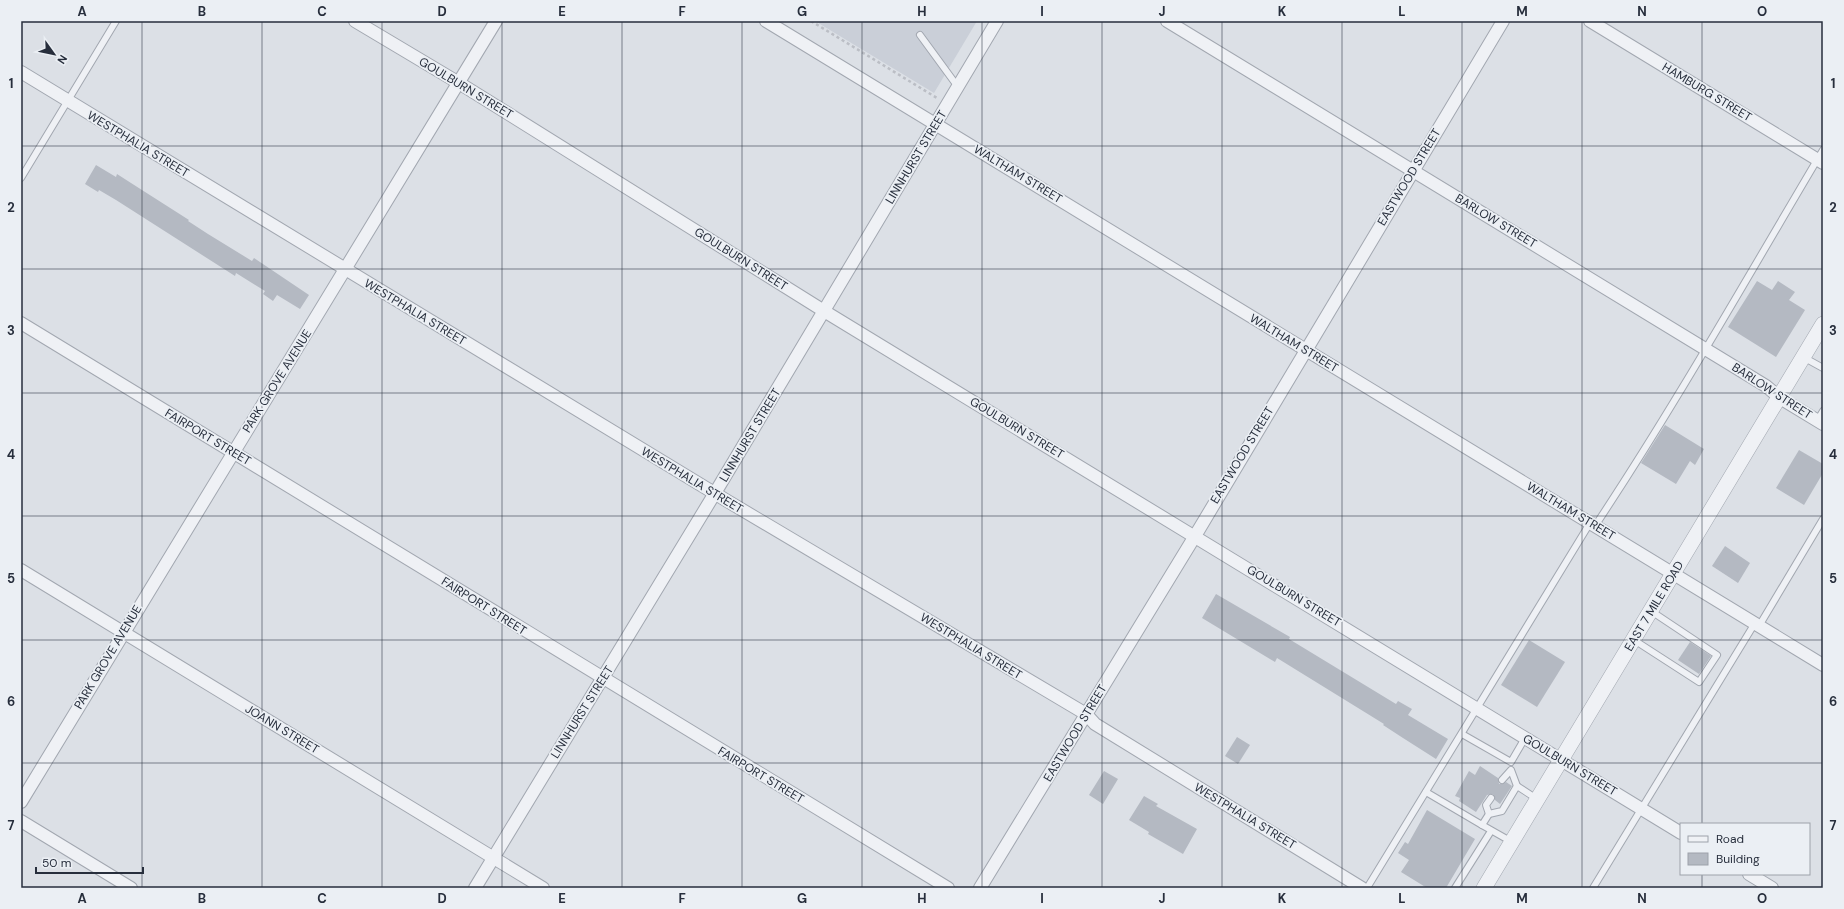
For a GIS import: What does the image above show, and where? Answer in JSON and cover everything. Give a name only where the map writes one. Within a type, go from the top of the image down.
[{"type":"street","name":"GOULBURN STREET","points":[[354,21],[459,83],[824,311],[1680,832]]},
{"type":"street","name":"PARK GROVE AVENUE","points":[[21,802],[346,270],[496,21]]},
{"type":"street","name":"WALTHAM STREET","points":[[766,21],[1823,665]]},
{"type":"street","name":"LINNHURST STREET","points":[[475,888],[715,493],[997,21]]},
{"type":"street","name":"BARLOW STREET","points":[[1167,21],[1705,348],[1766,386],[1780,398],[1821,418]]},
{"type":"street","name":"EASTWOOD STREET","points":[[980,888],[1195,536],[1503,21]]},
{"type":"street","name":"HAMBURG STREET","points":[[1590,21],[1821,157]]},
{"type":"street","name":"WESTPHALIA STREET","points":[[21,72],[715,493],[1086,714],[1095,724],[1362,888]]},
{"type":"street","name":"FAIRPORT STREET","points":[[21,323],[948,888]]},
{"type":"street","name":"EAST 7 MILE ROAD","points":[[1484,888],[1780,398],[1823,324]]},
{"type":"street","name":"JOANN STREET","points":[[21,570],[543,888]]},
{"type":"street","points":[[21,821],[130,888]]},
{"type":"street","points":[[1751,875],[1772,888]]},
{"type":"lane","points":[[21,178],[116,21]]},
{"type":"lane","points":[[920,35],[958,87]]},
{"type":"lane","points":[[1367,888],[1477,709],[1593,525],[1619,490],[1821,157]]},
{"type":"lane","points":[[1803,357],[1823,368]]},
{"type":"lane","points":[[1593,888],[1641,808],[1823,519]]},
{"type":"lane","points":[[1634,640],[1699,682],[1718,655],[1651,611]]},
{"type":"lane","points":[[1462,734],[1511,762]]},
{"type":"lane","points":[[1525,738],[1511,762],[1511,770],[1517,786],[1538,800]]},
{"type":"lane","points":[[1502,780],[1511,770]]},
{"type":"lane","points":[[1482,825],[1489,814],[1502,811],[1517,786]]},
{"type":"lane","points":[[1426,792],[1512,842]]},
{"type":"lane","points":[[1489,814],[1486,805],[1491,798]]},
{"type":"lane","points":[[1455,888],[1491,831]]},
{"type":"path","points":[[811,21],[936,97],[946,106]]},
{"type":"shaded area","points":[[815,21],[977,21],[934,93]]},
{"type":"building","points":[[96,165],[116,177],[117,174],[189,220],[188,221],[208,234],[252,261],[254,258],[309,295],[300,309],[277,295],[273,301],[263,294],[265,291],[236,273],[235,276],[116,200],[85,184]]},
{"type":"building","points":[[1757,281],[1772,290],[1778,281],[1795,292],[1789,300],[1805,310],[1776,357],[1728,327]]},
{"type":"building","points":[[1665,425],[1704,449],[1695,465],[1690,461],[1676,484],[1641,463]]},
{"type":"building","points":[[1799,450],[1823,464],[1823,473],[1804,505],[1776,488]]},
{"type":"building","points":[[1725,546],[1750,563],[1738,583],[1712,566]]},
{"type":"building","points":[[1216,594],[1290,637],[1289,639],[1396,704],[1398,701],[1412,709],[1408,715],[1448,739],[1436,759],[1383,725],[1384,724],[1277,658],[1275,662],[1202,618]]},
{"type":"building","points":[[1529,640],[1565,662],[1537,707],[1501,685]]},
{"type":"building","points":[[1690,642],[1711,656],[1699,674],[1678,660]]},
{"type":"building","points":[[1237,737],[1250,745],[1238,764],[1225,756]]},
{"type":"building","points":[[1480,766],[1498,778],[1499,784],[1506,782],[1512,786],[1500,804],[1495,800],[1493,794],[1487,795],[1476,812],[1459,801],[1460,798],[1455,796],[1469,771],[1475,775]]},
{"type":"building","points":[[1104,771],[1118,779],[1103,804],[1089,795]]},
{"type":"building","points":[[1144,796],[1158,804],[1156,806],[1197,829],[1183,854],[1148,834],[1149,832],[1129,820]]},
{"type":"building","points":[[1427,810],[1475,839],[1446,888],[1427,888],[1401,872],[1409,860],[1398,853],[1405,842],[1408,844]]}]
